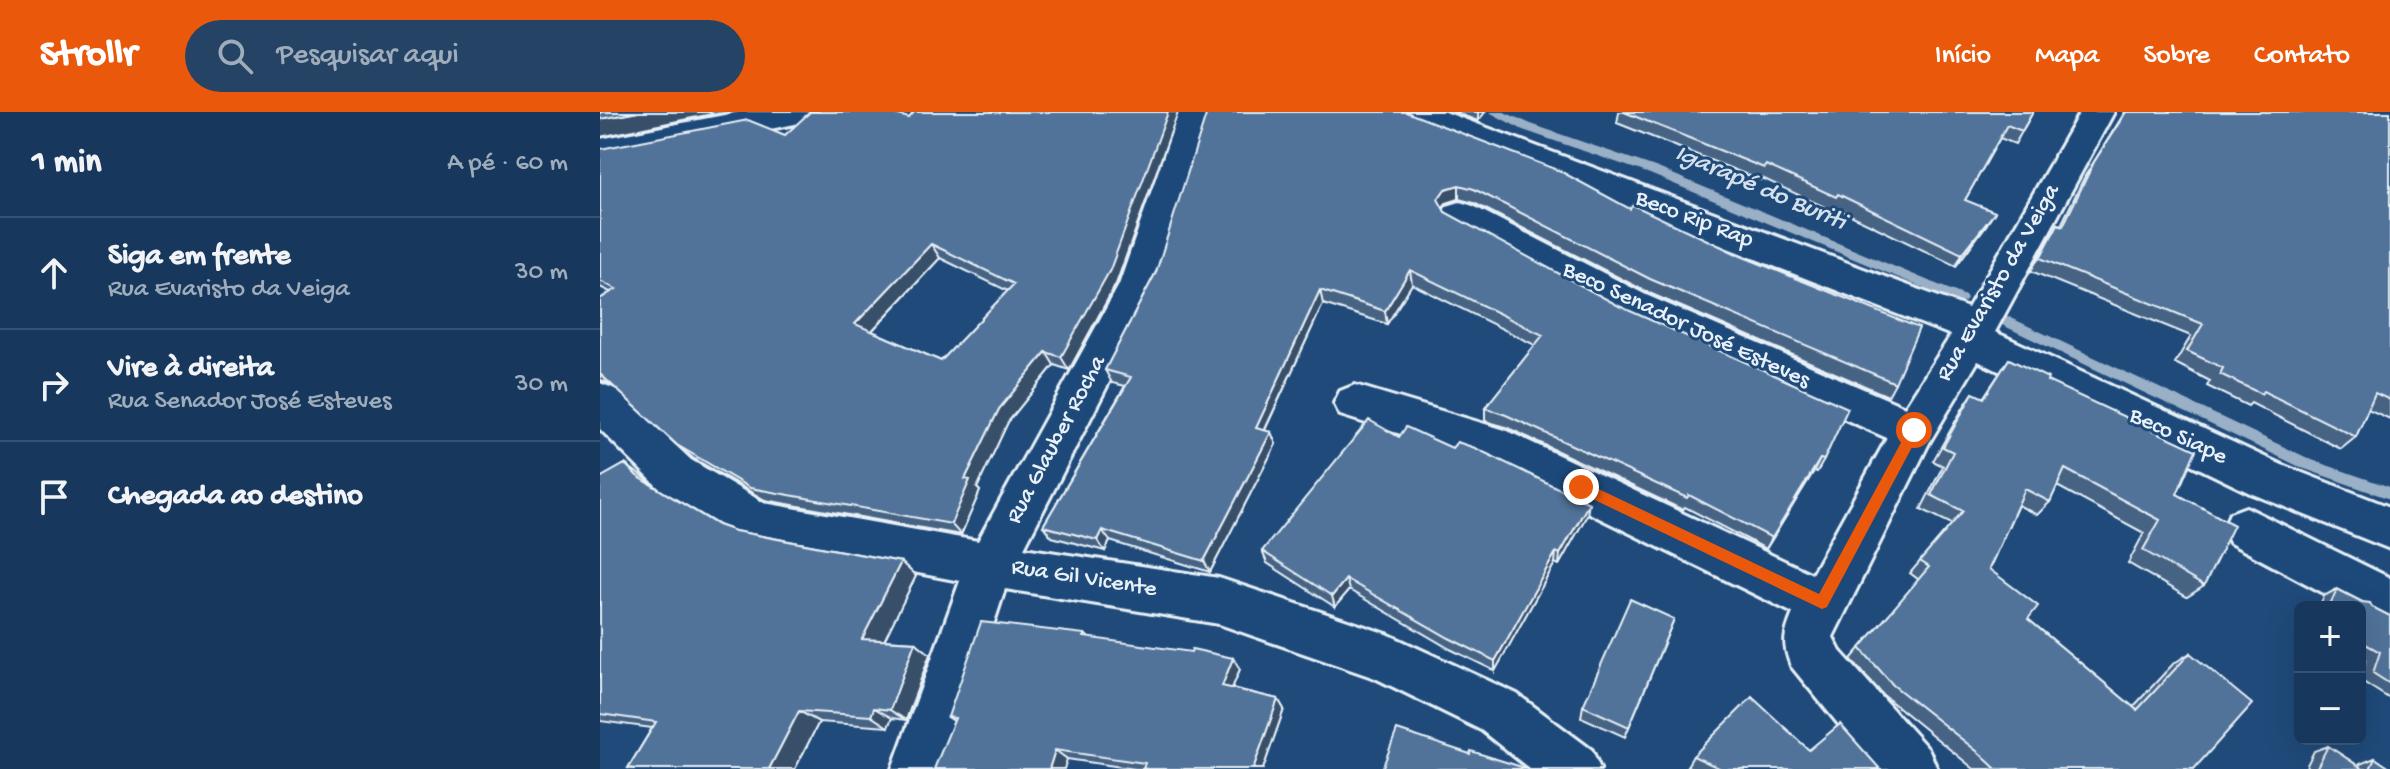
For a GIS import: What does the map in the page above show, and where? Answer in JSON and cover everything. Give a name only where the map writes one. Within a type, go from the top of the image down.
[{"type":"street","points":[[600,151],[800,112]]},
{"type":"street","name":"Rua Glauber Rocha","points":[[919,769],[968,622],[991,564],[1139,285],[1196,112]]},
{"type":"street","name":"Beco Rip Rap","points":[[1411,112],[1973,334]]},
{"type":"street","name":"Rua Evaristo da Veiga","points":[[1910,769],[1822,668],[1809,649],[1808,637],[1822,603],[1914,430],[1973,334],[2082,116]]},
{"type":"street","name":"Beco Senador José Esteves","points":[[1460,215],[1632,306],[1914,430]]},
{"type":"street","name":"Beco Siape","points":[[1973,334],[2266,479],[2390,528]]},
{"type":"street","name":"Rua Gil Vicente","points":[[600,401],[675,474],[755,522],[845,540],[1219,601],[1387,658],[1499,712],[1573,769]]},
{"type":"street","points":[[1355,403],[1489,443],[1822,603]]},
{"type":"street","points":[[2246,528],[2390,603]]},
{"type":"building","points":[[600,112],[638,112],[600,119]]},
{"type":"building","points":[[810,112],[888,112],[909,118],[914,112],[1168,112],[1110,270],[1061,357],[1046,352],[999,409],[965,479],[970,480],[951,524],[750,488],[677,445],[600,374],[600,299],[616,289],[600,281],[600,149],[748,120],[785,135]],"holes":[[[931,244],[1014,284],[941,361],[855,324]]]},
{"type":"building","points":[[1207,112],[1406,112],[1560,171],[1630,209],[1633,205],[1741,256],[1919,328],[1895,383],[1650,279],[1474,189],[1459,185],[1445,189],[1438,199],[1445,212],[1619,306],[1848,408],[1824,460],[1820,459],[1772,538],[1689,495],[1687,498],[1485,408],[1543,335],[1410,270],[1385,311],[1320,290],[1256,428],[1271,432],[1204,561],[1102,530],[1097,540],[1043,526],[1131,377],[1105,370],[1156,272]]},
{"type":"building","points":[[1624,112],[2033,112],[2022,131],[2007,125],[1965,200],[1995,212],[1962,254],[1838,194],[1836,197],[1766,165],[1764,168]]},
{"type":"building","points":[[2126,112],[2390,112],[2390,400],[2375,393],[2356,437],[2263,391],[2261,394],[2220,374],[2223,368],[2187,351],[2203,324],[2040,258],[2058,224],[2063,226],[2094,162]]},
{"type":"building","points":[[2009,359],[2048,378],[2047,381],[2196,450],[2177,494],[2234,525],[2204,586],[2143,550],[2160,520],[2065,469],[2050,502],[2025,489],[1989,569],[2038,606],[2028,619],[2137,710],[2190,653],[2252,704],[2194,769],[1996,769],[1893,685],[1860,648],[1929,567],[1920,561],[1963,511],[1931,495],[1953,452],[1943,447],[1973,393],[1984,398]]},
{"type":"building","points":[[1369,420],[1399,437],[1406,427],[1452,448],[1457,442],[1475,448],[1589,503],[1560,554],[1556,552],[1495,661],[1346,579],[1332,596],[1262,551]]},
{"type":"building","points":[[625,464],[637,476],[718,525],[735,531],[901,562],[862,639],[915,642],[890,710],[874,708],[871,716],[799,711],[769,769],[628,768],[656,722],[600,714],[600,478]]},
{"type":"building","points":[[2337,589],[2360,601],[2332,601]]},
{"type":"building","points":[[1630,599],[1674,619],[1629,727],[1583,706]]},
{"type":"building","points":[[2366,602],[2390,616],[2390,684],[2373,673],[2380,652],[2366,644]]},
{"type":"building","points":[[981,622],[1085,634],[1084,637],[1191,652],[1192,649],[1233,658],[1222,686],[1278,699],[1253,769],[1147,769],[1143,768],[1145,763],[1055,750],[1049,769],[934,769],[955,718],[948,717]]},
{"type":"building","points":[[1752,697],[1809,750],[1840,724],[1880,769],[1721,769],[1693,756]]},
{"type":"building","points":[[1397,730],[1470,754],[1471,751],[1528,769],[1382,769]]},
{"type":"building","points":[[2328,746],[2363,769],[2316,769]]},
{"type":"building","points":[[2375,758],[2390,768],[2390,769],[2370,769]]},
{"type":"waterway","name":"Igarapé do Buriti","points":[[655,129],[725,112]]},
{"type":"waterway","name":"Igarapé do Buriti","points":[[1494,112],[1527,127],[1654,171],[1961,299]]},
{"type":"waterway","name":"Igarapé do Buriti","points":[[2003,319],[2307,464],[2390,493]]},
{"type":"route","points":[[1581,487],[1822,603],[1914,430]]}]
